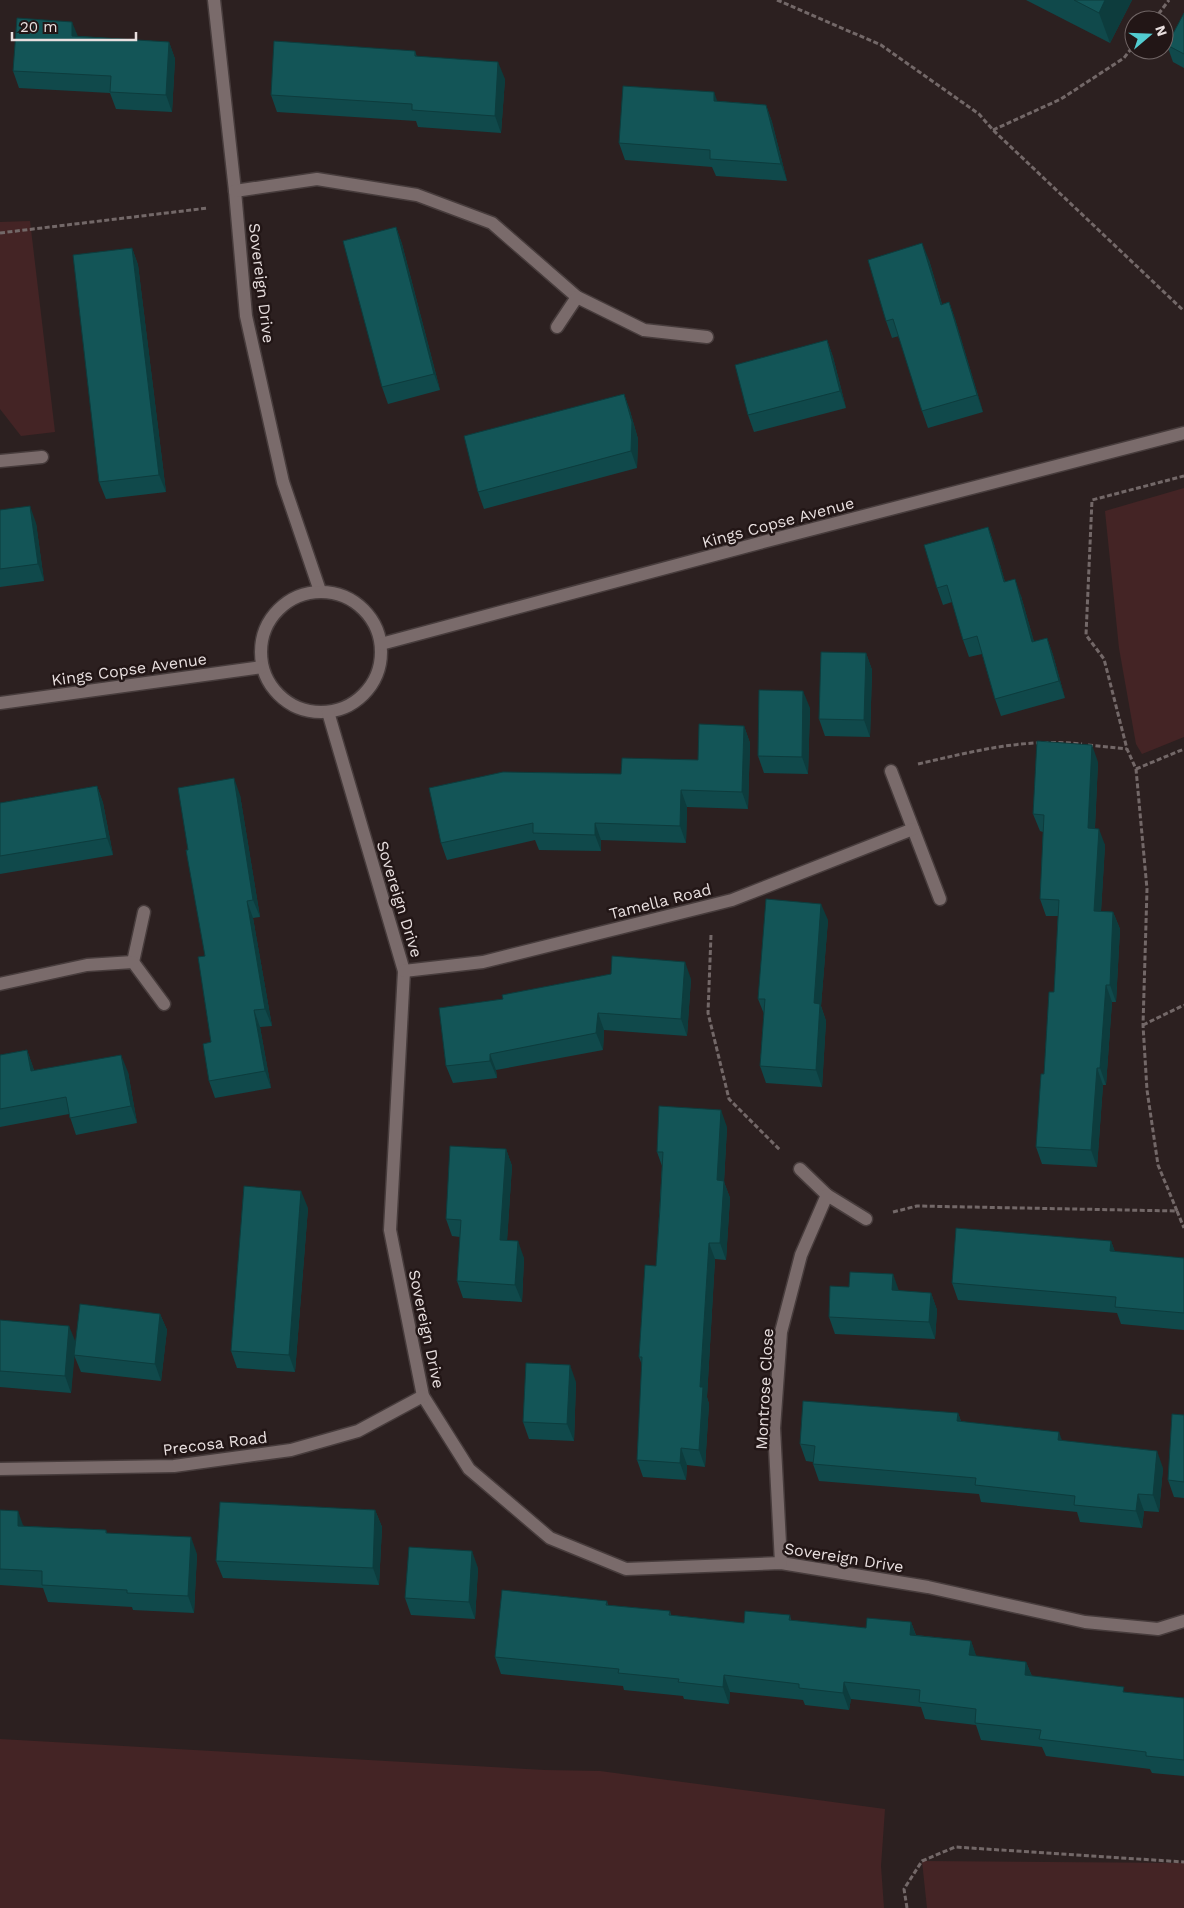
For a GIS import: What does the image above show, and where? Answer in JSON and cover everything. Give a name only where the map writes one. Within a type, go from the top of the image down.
[{"type":"street","name":"Sovereign Drive","points":[[214,0],[235,191],[246,316],[283,482],[320,591]]},
{"type":"street","points":[[235,191],[317,180],[417,195],[492,223],[577,297],[644,330],[707,337]]},
{"type":"street","points":[[556,328],[577,297]]},
{"type":"street","name":"Kings Copse Avenue","points":[[382,644],[763,542],[1184,433]]},
{"type":"street","points":[[0,461],[42,457]]},
{"type":"street","points":[[320,591],[337,594],[353,600],[367,612],[376,627],[382,644],[381,663],[374,682],[362,697],[346,707],[328,712],[306,711],[287,702],[272,686],[262,667],[261,645],[267,624],[280,607],[299,596],[320,591]]},
{"type":"street","name":"Kings Copse Avenue","points":[[0,703],[262,667]]},
{"type":"street","name":"Sovereign Drive","points":[[328,712],[404,971],[390,1230],[423,1396],[469,1469],[550,1538],[626,1569],[781,1563],[928,1587],[1085,1622],[1158,1629],[1184,1621]]},
{"type":"street","points":[[891,771],[940,899]]},
{"type":"street","name":"Tamella Road","points":[[404,971],[483,962],[732,900],[913,829]]},
{"type":"street","points":[[144,912],[133,962],[164,1004]]},
{"type":"street","points":[[0,984],[87,965],[133,962]]},
{"type":"street","points":[[800,1169],[827,1194],[866,1219]]},
{"type":"street","name":"Montrose Close","points":[[781,1563],[774,1428],[781,1332],[801,1255],[827,1194]]},
{"type":"street","name":"Precosa Road","points":[[0,1469],[174,1466],[291,1450],[358,1431],[423,1396]]},
{"type":"path","points":[[777,0],[881,45],[979,114],[993,130],[1184,311]]},
{"type":"path","points":[[993,130],[1060,99],[1124,58]]},
{"type":"path","points":[[0,233],[236,204]]},
{"type":"path","points":[[1184,476],[1092,500],[1086,635],[1104,659],[1127,749],[1136,769],[1147,889],[1142,1025],[1147,1090],[1158,1165],[1184,1228]]},
{"type":"path","points":[[891,771],[995,747],[1054,741],[1127,749]]},
{"type":"path","points":[[1136,769],[1184,749]]},
{"type":"path","points":[[712,905],[708,1013],[729,1099],[800,1169]]},
{"type":"path","points":[[1142,1025],[1184,1005]]},
{"type":"path","points":[[866,1219],[917,1206],[1177,1211]]},
{"type":"path","points":[[907,1908],[904,1889],[922,1861],[955,1847],[1184,1862]]},
{"type":"shaded area","points":[[30,221],[55,432],[21,436],[0,409],[0,222]]},
{"type":"shaded area","points":[[1184,488],[1184,737],[1142,754],[1136,744],[1119,648],[1105,511]]},
{"type":"shaded area","points":[[0,1739],[545,1770],[600,1771],[885,1809],[881,1866],[884,1908],[0,1908]]},
{"type":"shaded area","points":[[922,1861],[1184,1863],[1184,1908],[927,1908]]},
{"type":"building","points":[[1074,0],[1105,0],[1099,13]]},
{"type":"building","points":[[1184,13],[1184,54],[1174,49],[1174,32]]},
{"type":"building","points":[[17,18],[72,22],[72,36],[169,42],[166,95],[110,92],[111,76],[13,71]]},
{"type":"building","points":[[274,41],[415,51],[415,56],[498,62],[495,116],[412,110],[412,104],[271,95]]},
{"type":"building","points":[[623,86],[714,92],[714,101],[766,105],[781,164],[710,159],[710,150],[619,143]]},
{"type":"building","points":[[396,227],[434,374],[382,387],[343,241]]},
{"type":"building","points":[[922,243],[941,305],[949,302],[977,395],[922,411],[893,319],[886,321],[868,260]]},
{"type":"building","points":[[132,248],[159,475],[99,482],[73,255]]},
{"type":"building","points":[[827,340],[840,391],[748,415],[735,365]]},
{"type":"building","points":[[624,394],[632,422],[631,451],[478,492],[464,436]]},
{"type":"building","points":[[30,506],[38,564],[0,569],[0,510]]},
{"type":"building","points":[[988,527],[1004,582],[1015,579],[1032,642],[1047,638],[1059,681],[995,699],[977,636],[963,640],[947,585],[937,588],[924,545]]},
{"type":"building","points":[[821,652],[866,653],[864,720],[819,719]]},
{"type":"building","points":[[759,690],[803,691],[802,757],[758,756]]},
{"type":"building","points":[[699,724],[744,726],[742,792],[681,790],[680,826],[595,823],[595,835],[533,833],[533,823],[441,843],[429,788],[503,772],[621,774],[622,758],[698,760]]},
{"type":"building","points":[[1037,741],[1092,745],[1088,828],[1099,829],[1094,911],[1113,912],[1110,985],[1106,985],[1100,1068],[1097,1068],[1091,1150],[1036,1147],[1041,1074],[1044,1074],[1049,992],[1054,992],[1059,900],[1040,899],[1044,815],[1033,814]]},
{"type":"building","points":[[234,778],[253,900],[247,901],[265,1009],[254,1010],[265,1071],[209,1081],[203,1044],[211,1042],[198,957],[205,956],[186,850],[188,850],[178,788]]},
{"type":"building","points":[[97,786],[107,838],[0,856],[0,803]]},
{"type":"building","points":[[766,899],[821,904],[814,1003],[820,1004],[816,1070],[760,1066],[765,999],[758,999]]},
{"type":"building","points":[[612,956],[685,962],[681,1019],[598,1013],[596,1033],[490,1054],[490,1061],[446,1066],[439,1008],[503,999],[502,995],[611,974]]},
{"type":"building","points":[[27,1050],[31,1071],[121,1055],[131,1106],[70,1118],[66,1097],[0,1109],[0,1055]]},
{"type":"building","points":[[659,1106],[721,1110],[717,1180],[724,1181],[720,1243],[709,1243],[700,1387],[703,1387],[699,1450],[681,1448],[680,1463],[637,1460],[642,1357],[639,1357],[645,1265],[656,1266],[660,1208],[663,1152],[657,1152]]},
{"type":"building","points":[[450,1146],[506,1149],[500,1240],[518,1241],[515,1285],[457,1281],[461,1220],[446,1219]]},
{"type":"building","points":[[244,1186],[301,1191],[289,1355],[231,1351]]},
{"type":"building","points":[[956,1228],[1111,1241],[1110,1251],[1184,1258],[1184,1313],[1115,1307],[1116,1297],[952,1283]]},
{"type":"building","points":[[850,1272],[893,1274],[892,1290],[931,1293],[929,1322],[829,1317],[830,1286],[849,1287]]},
{"type":"building","points":[[80,1304],[160,1314],[155,1364],[74,1355]]},
{"type":"building","points":[[0,1320],[69,1326],[65,1376],[0,1371]]},
{"type":"building","points":[[526,1363],[570,1365],[567,1424],[523,1422]]},
{"type":"building","points":[[803,1401],[958,1413],[957,1421],[1059,1432],[1058,1440],[1157,1451],[1153,1495],[1138,1494],[1136,1511],[1074,1505],[1075,1496],[975,1485],[976,1478],[813,1464],[815,1446],[800,1444]]},
{"type":"building","points":[[1172,1414],[1184,1415],[1184,1482],[1168,1480]]},
{"type":"building","points":[[220,1502],[375,1510],[373,1568],[216,1561]]},
{"type":"building","points":[[0,1510],[18,1511],[18,1526],[106,1530],[106,1533],[191,1537],[188,1596],[127,1593],[127,1590],[42,1585],[42,1571],[0,1569]]},
{"type":"building","points":[[409,1547],[472,1551],[469,1602],[405,1598]]},
{"type":"building","points":[[502,1590],[607,1601],[606,1605],[670,1611],[669,1615],[744,1623],[745,1611],[790,1615],[789,1620],[866,1628],[867,1618],[911,1622],[910,1635],[971,1641],[969,1655],[1026,1662],[1025,1675],[1124,1687],[1123,1692],[1184,1698],[1184,1760],[1146,1756],[1146,1752],[1039,1739],[1041,1730],[975,1723],[976,1709],[919,1702],[920,1690],[844,1682],[843,1693],[799,1688],[799,1684],[724,1675],[723,1687],[678,1682],[679,1679],[618,1673],[619,1669],[495,1657]]}]
